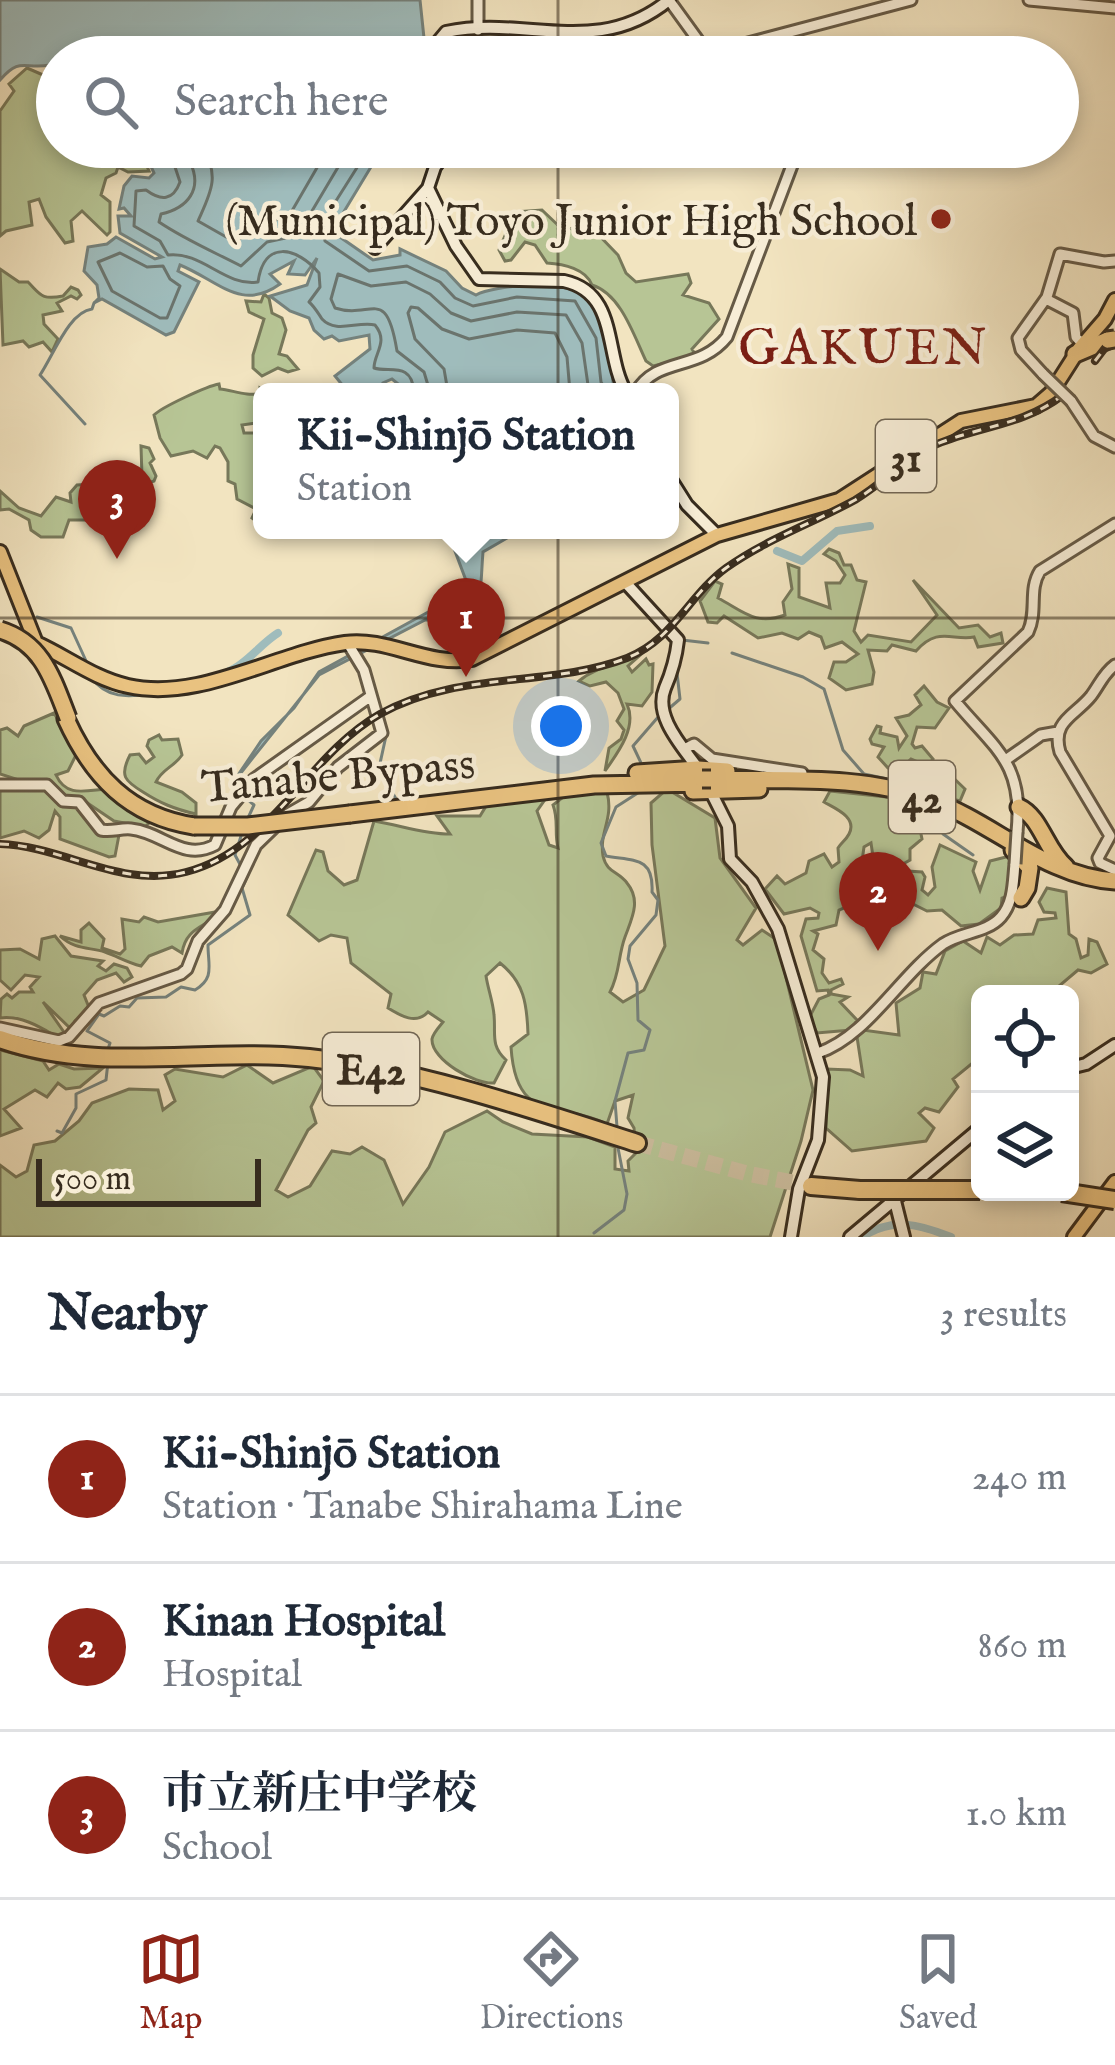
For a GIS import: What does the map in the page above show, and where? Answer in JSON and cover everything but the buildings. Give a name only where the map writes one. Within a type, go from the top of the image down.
[{"type":"highway","points":[[1081,348],[1111,340]]},
{"type":"highway","points":[[8,631],[37,644]]},
{"type":"highway","name":"42","points":[[8,631],[48,660]]},
{"type":"highway","name":"Tanabe Bypass","points":[[8,631],[41,656],[94,768],[144,806],[194,824],[594,785],[706,781]]},
{"type":"highway","name":"42","points":[[37,644],[94,768]]},
{"type":"highway","name":"Tanabe Bypass","points":[[350,812],[562,784],[706,781],[878,786],[961,815],[1054,866],[1112,883]]},
{"type":"highway","points":[[1019,807],[1030,813],[1064,866],[1112,883]]},
{"type":"highway","points":[[961,815],[1026,843],[1035,840],[1037,827]]},
{"type":"highway","points":[[961,815],[1026,860],[1030,878],[1016,898]]},
{"type":"highway","points":[[1016,898],[1043,874],[1112,883]]},
{"type":"highway","name":"E42","points":[[0,1040],[80,1057],[250,1054],[326,1060],[479,1096],[637,1142]]},
{"type":"highway","points":[[811,1186],[971,1190]]},
{"type":"highway","points":[[1079,1195],[1115,1200]]},
{"type":"main road","points":[[440,36],[478,30],[612,32],[647,18],[669,0]]},
{"type":"main road","points":[[375,248],[428,188],[435,168]]},
{"type":"main road","points":[[428,188],[456,247],[479,278],[564,281],[591,294],[611,331],[622,383]]},
{"type":"main road","name":"31","points":[[48,660],[109,680],[155,688],[374,645],[438,660],[472,659],[717,535],[839,500],[956,424],[1036,406],[1051,393],[1115,300]]},
{"type":"main road","points":[[679,491],[717,535]]},
{"type":"main road","points":[[0,552],[8,631],[37,644]]},
{"type":"main road","points":[[628,580],[678,640],[664,712],[728,826],[730,859],[752,883],[778,929],[824,1077],[820,1128],[799,1190],[791,1237]]},
{"type":"main road","points":[[1079,1066],[1115,1046]]},
{"type":"main road","points":[[850,1237],[971,1136]]},
{"type":"main road","points":[[1074,1237],[1115,1182]]},
{"type":"main road","points":[[895,1201],[904,1237]]},
{"type":"street","points":[[478,0],[478,30]]},
{"type":"street","points":[[669,0],[695,36]]},
{"type":"street","points":[[776,36],[911,0]]},
{"type":"street","points":[[1029,0],[1115,8]]},
{"type":"street","points":[[644,383],[656,370],[706,357],[727,337],[791,168]]},
{"type":"street","points":[[1115,261],[1068,253],[1058,258],[1047,298],[1018,338],[1021,350],[1071,401],[1094,436],[1115,447]]},
{"type":"street","points":[[1047,298],[1073,313],[1081,348]]},
{"type":"street","points":[[818,1053],[851,1037],[890,992],[946,942],[993,925],[1016,898],[1019,807],[1014,774],[1007,759],[955,700],[1028,632],[1034,618],[1034,581],[1040,571],[1115,524]]},
{"type":"street","points":[[0,1028],[59,1041],[99,1003],[181,974],[198,940],[225,910],[256,845],[309,802],[338,767],[380,736],[382,729],[353,650]]},
{"type":"street","points":[[1115,665],[1058,732],[1060,752],[1110,836],[1098,858],[1100,863],[1115,870]]},
{"type":"street","points":[[0,785],[47,785],[63,801],[79,802],[101,830],[136,830],[191,851],[215,845],[241,794],[282,756],[371,696]]},
{"type":"street","points":[[1007,759],[1041,735],[1058,732]]},
{"type":"street","points":[[684,749],[694,744],[712,759],[816,773],[819,782]]},
{"type":"green space","points":[[27,68],[36,72],[36,168],[118,168],[106,178],[101,195],[110,202],[107,235],[82,211],[71,221],[73,241],[65,243],[39,199],[29,202],[32,225],[0,236],[0,111],[14,91],[9,84]]},
{"type":"green space","points":[[542,210],[563,230],[589,225],[636,282],[688,274],[691,283],[683,295],[709,303],[719,319],[692,349],[696,356],[653,366],[646,361],[619,306],[580,271],[547,263],[535,245],[525,242],[505,261],[499,250],[515,212]]},
{"type":"green space","points":[[0,269],[46,297],[63,296],[71,287],[78,290],[77,299],[71,296],[57,303],[62,311],[43,315],[44,324],[58,339],[52,352],[43,342],[29,347],[23,341],[3,345]]},
{"type":"green space","points":[[264,294],[286,330],[279,354],[298,369],[278,368],[262,376],[253,368],[264,319],[249,312],[246,301],[261,302]]},
{"type":"green space","points":[[219,384],[220,389],[253,393],[253,423],[242,425],[244,433],[253,433],[253,507],[237,499],[220,448],[215,446],[207,458],[193,451],[171,456],[154,415]]},
{"type":"green space","points":[[141,446],[149,448],[154,459],[150,463],[154,481],[109,496],[92,520],[69,520],[63,537],[41,537],[31,530],[29,520],[9,509],[0,510],[0,491],[19,508],[41,516],[56,497],[71,502],[70,493],[77,485],[95,484],[103,474],[142,477]]},
{"type":"green space","points":[[829,549],[839,553],[844,565],[851,565],[857,580],[866,582],[854,631],[861,642],[868,635],[911,642],[937,615],[913,580],[959,628],[978,625],[990,637],[1001,633],[1003,643],[978,647],[974,637],[945,636],[931,639],[916,651],[892,645],[887,651],[868,650],[872,684],[846,690],[829,678],[834,662],[846,662],[858,654],[842,642],[825,648],[821,637],[809,632],[798,639],[782,633],[758,638],[724,616],[717,623],[708,622],[700,601],[715,581],[722,584],[718,598],[742,612],[765,619],[785,615],[783,602],[792,589],[788,564],[799,568],[799,597],[830,608],[826,583],[840,583],[845,575],[824,554]]},
{"type":"green space","points":[[645,651],[628,666],[632,672],[646,659],[653,664],[652,692],[642,706],[627,704],[628,729],[605,771],[609,748],[624,730],[617,721],[624,709],[618,693],[606,682],[590,686],[579,681]]},
{"type":"green space","points":[[924,686],[949,708],[935,728],[917,727],[912,744],[922,746],[933,759],[917,778],[933,786],[940,780],[933,771],[940,765],[965,789],[960,801],[905,786],[905,774],[918,762],[911,759],[900,769],[888,768],[878,757],[884,747],[870,739],[877,726],[881,727],[880,733],[897,737],[899,748],[907,736],[896,718],[921,705],[915,695]]},
{"type":"green space","points":[[54,713],[77,753],[68,771],[56,775],[60,782],[76,791],[105,789],[150,822],[145,827],[114,821],[80,798],[98,832],[119,835],[115,856],[60,839],[60,817],[55,811],[49,830],[39,838],[24,831],[0,838],[0,791],[9,789],[16,779],[0,774],[0,730],[7,728],[18,736],[24,726]]},
{"type":"green space","points":[[159,735],[162,740],[178,739],[182,755],[156,782],[196,803],[196,814],[155,799],[126,777],[130,755],[139,754],[146,763],[154,757],[147,746],[149,740]]},
{"type":"green space","points":[[667,789],[715,818],[720,858],[756,908],[737,940],[743,945],[762,930],[777,940],[813,1090],[770,1237],[0,1237],[0,1165],[16,1177],[27,1171],[34,1145],[55,1141],[92,1103],[129,1089],[158,1090],[163,1110],[175,1101],[165,1075],[175,1069],[223,1077],[247,1065],[273,1083],[313,1066],[324,1081],[311,1107],[316,1123],[276,1190],[288,1197],[310,1186],[332,1151],[350,1154],[362,1147],[384,1160],[403,1204],[429,1167],[445,1132],[487,1111],[532,1134],[588,1137],[615,1147],[615,1169],[629,1171],[628,1161],[636,1153],[634,1128],[628,1118],[633,1095],[615,1101],[607,1124],[542,1106],[521,1089],[511,1047],[528,1034],[525,1003],[514,978],[500,963],[486,976],[496,1044],[506,1060],[494,1083],[486,1083],[456,1070],[439,1055],[432,1039],[443,1022],[428,1012],[413,1019],[388,1008],[391,994],[351,963],[347,938],[331,935],[319,941],[288,915],[316,850],[323,852],[328,871],[344,885],[357,880],[374,821],[450,834],[437,816],[480,816],[488,803],[541,797],[544,801],[537,811],[549,845],[558,848],[553,805],[567,794],[607,792],[603,856],[607,866],[627,883],[635,904],[610,992],[623,1002],[644,990],[665,946],[651,803]]},
{"type":"green space","points":[[830,791],[896,798],[917,815],[922,839],[910,849],[910,860],[892,870],[922,872],[922,890],[928,895],[935,887],[932,867],[940,845],[976,862],[973,871],[980,890],[990,861],[1010,856],[1008,896],[1002,898],[1001,908],[979,924],[961,926],[942,910],[927,911],[905,900],[902,890],[878,891],[871,843],[864,847],[856,903],[839,910],[836,925],[813,931],[818,934],[813,950],[824,959],[822,973],[829,983],[841,979],[843,984],[831,994],[848,997],[840,1002],[857,1020],[851,1030],[817,1033],[809,1018],[819,999],[829,995],[828,990],[817,991],[801,936],[806,919],[818,918],[819,913],[810,908],[784,914],[765,889],[777,876],[785,884],[806,873],[809,861],[824,854],[832,867],[839,862],[838,848],[851,828],[844,814],[824,802]]},
{"type":"green space","points":[[1047,888],[1066,892],[1069,934],[1076,939],[1081,958],[1088,955],[1089,939],[1097,942],[1107,964],[1091,973],[1078,970],[1060,985],[971,985],[971,1064],[953,1079],[958,1087],[939,1112],[925,1108],[919,1113],[934,1128],[926,1141],[852,1151],[826,1128],[827,1069],[863,1076],[857,1037],[863,1030],[899,1035],[896,1003],[920,988],[923,972],[936,974],[945,951],[963,941],[981,953],[987,937],[1000,945],[1014,935],[1033,934],[1038,920],[1056,918],[1055,913],[1044,912],[1039,902]]},
{"type":"green space","points":[[221,911],[192,932],[182,953],[172,947],[149,956],[141,966],[60,936],[81,942],[81,930],[89,923],[104,939],[102,948],[120,954],[125,949],[122,919],[139,922],[144,917],[158,922]]},
{"type":"green space","points":[[55,936],[71,956],[103,961],[98,966],[106,971],[114,964],[127,968],[132,977],[124,982],[116,973],[97,980],[84,995],[90,1010],[75,1021],[72,1030],[43,1002],[66,1035],[59,1038],[25,1021],[0,1018],[1,999],[7,994],[12,998],[19,992],[33,992],[30,987],[39,977],[25,975],[11,990],[0,980],[0,950],[20,949],[39,959],[42,939]]},
{"type":"green space","points":[[0,1050],[43,1061],[49,1070],[59,1064],[74,1069],[103,1068],[80,1087],[66,1089],[58,1083],[47,1097],[35,1090],[4,1109],[21,1128],[0,1136]]},
{"type":"water","points":[[0,0],[420,0],[424,36],[36,36],[36,66],[13,68],[0,80]]},
{"type":"water","points":[[152,168],[370,168],[328,238],[334,233],[373,260],[400,255],[400,249],[446,271],[476,295],[532,285],[580,292],[595,306],[603,323],[615,369],[614,383],[397,383],[392,379],[341,383],[335,376],[370,349],[369,335],[324,339],[309,318],[270,296],[307,285],[317,258],[305,275],[288,274],[294,261],[270,274],[280,284],[253,295],[230,291],[180,265],[178,271],[199,282],[174,332],[166,335],[102,299],[94,303],[99,298],[97,285],[84,271],[88,247],[116,237],[155,259],[162,257],[120,233],[118,216],[131,216],[119,209],[124,186],[132,176],[149,178]]},
{"type":"water","points":[[450,539],[505,539],[483,552],[480,588],[473,599],[441,615],[440,620],[425,620],[319,675],[303,695],[319,672],[430,611],[468,596]]},
{"type":"water","points":[[287,715],[236,779],[239,794],[232,784],[261,741]]},
{"type":"waterway","points":[[85,424],[40,375],[69,326],[94,303]]},
{"type":"waterway","points":[[777,551],[802,561],[837,531],[870,526]]},
{"type":"waterway","points":[[37,617],[71,628],[87,663]]},
{"type":"waterway","points":[[229,671],[278,633]]},
{"type":"waterway","points":[[682,640],[708,643]]},
{"type":"waterway","points":[[732,653],[824,689],[843,750],[864,774],[897,781]]},
{"type":"waterway","points":[[666,711],[680,699],[677,673]]},
{"type":"waterway","points":[[91,677],[111,693],[152,694]]},
{"type":"waterway","points":[[642,765],[633,746],[659,716]]},
{"type":"waterway","points":[[386,736],[379,768],[396,799]]},
{"type":"waterway","points":[[617,1127],[615,1101],[628,1053],[644,1050],[650,1030],[638,1020],[630,946],[656,915],[658,900],[645,866],[606,856],[601,843],[616,807],[644,789]]},
{"type":"waterway","points":[[246,798],[254,805],[248,818]]},
{"type":"waterway","points":[[903,802],[925,815],[935,812],[943,834],[973,855]]},
{"type":"waterway","points":[[242,833],[235,855],[242,868]]},
{"type":"waterway","points":[[107,1052],[110,1043],[87,1031],[99,1014],[129,1007],[137,998],[166,997],[181,987],[195,990],[205,981],[208,945],[250,915],[242,888],[248,875]]},
{"type":"waterway","points":[[57,1131],[62,1133],[76,1108],[76,1094],[106,1080],[108,1062]]},
{"type":"waterway","points":[[594,1233],[624,1210],[627,1194],[617,1143]]},
{"type":"waterway","points":[[862,1237],[884,1227],[906,1225],[951,1237]]},
{"type":"tunnel","points":[[637,1143],[811,1186]]},
{"type":"railway","points":[[1095,361],[1115,335]]},
{"type":"railway","points":[[0,844],[138,875],[186,872],[216,861],[266,823],[331,753],[380,714],[441,691],[566,673],[627,658],[657,640],[713,579],[741,558],[855,500],[926,449],[1018,419],[1063,395]]},
{"type":"place","name":"(Municipal) Toyo Junior High School","points":[[941,219]]},
{"type":"place","name":"市立新庄中学校","points":[[117,559]]},
{"type":"place","name":"Kii-Shinjō Station","points":[[466,677]]},
{"type":"place","name":"Kinan Hospital","points":[[878,951]]},
{"type":"district","name":"GAKUEN","points":[[864,346]]}]
